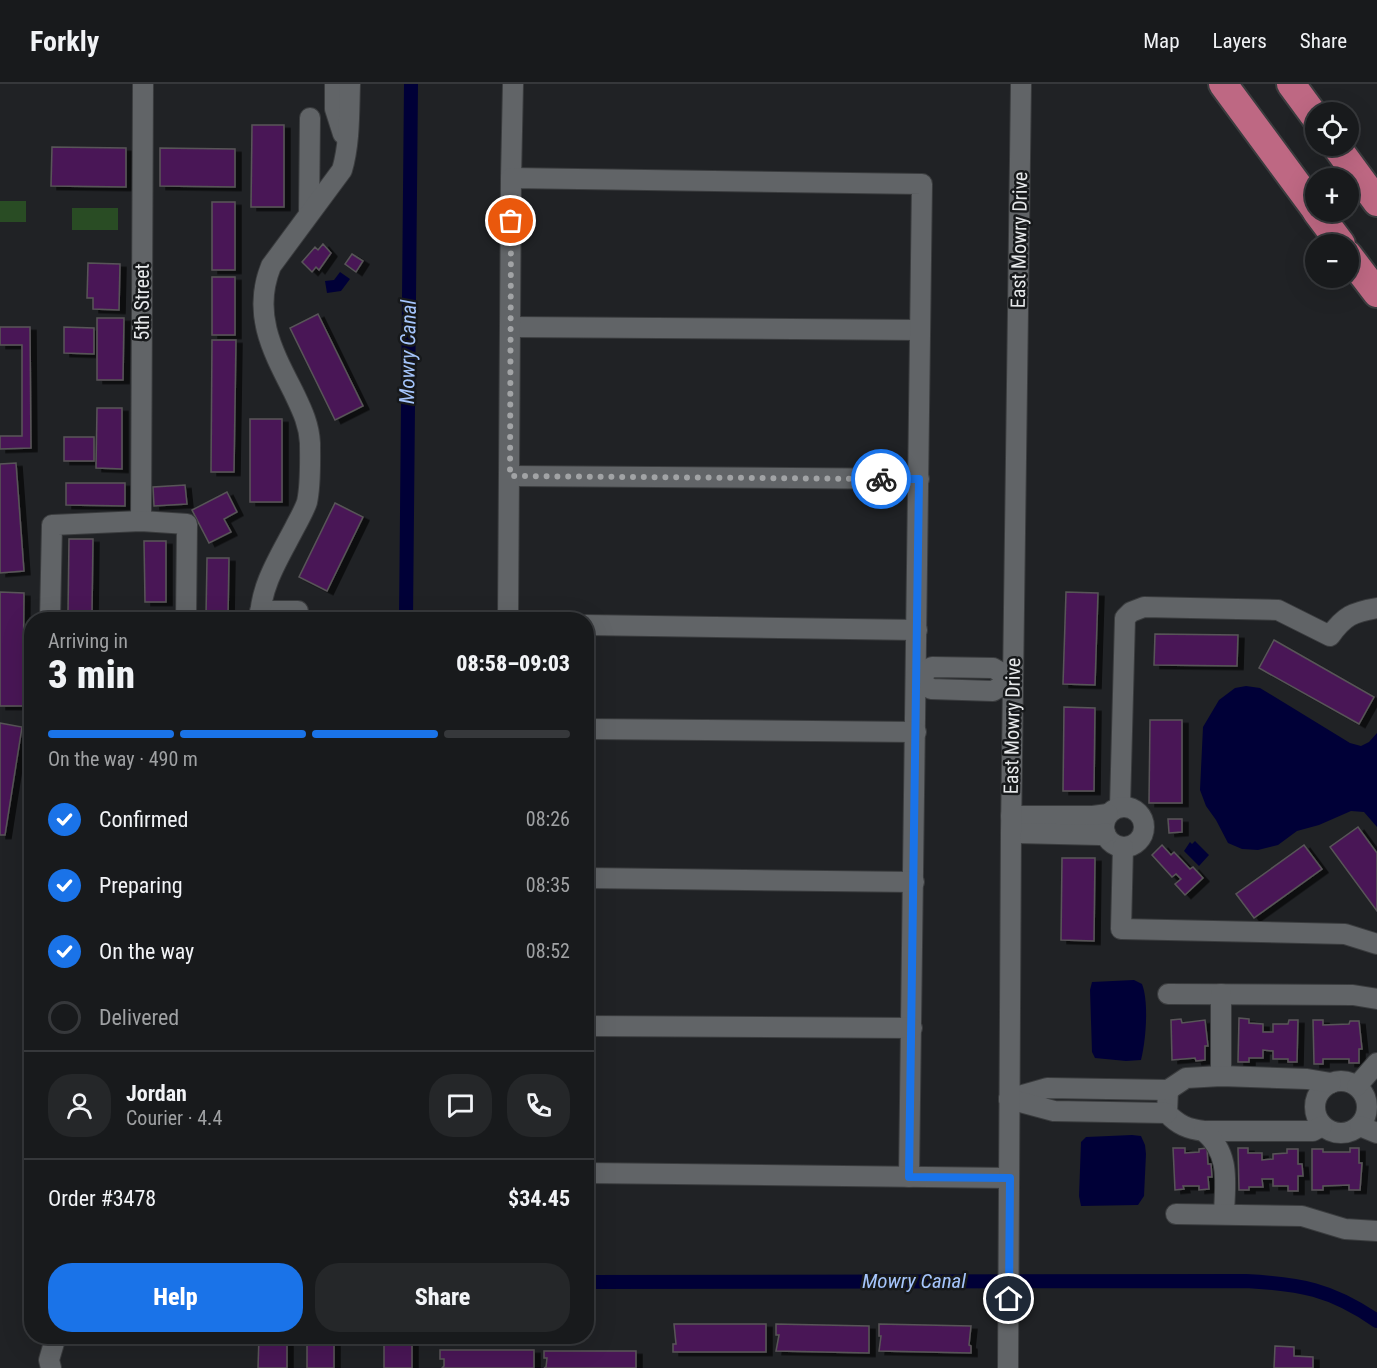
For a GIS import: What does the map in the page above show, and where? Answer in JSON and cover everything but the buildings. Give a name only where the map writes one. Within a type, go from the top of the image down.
[{"type":"highway","points":[[1222,84],[1305,196]]},
{"type":"highway","points":[[1291,84],[1305,104]]},
{"type":"highway","points":[[1343,156],[1377,202]]},
{"type":"highway","points":[[1324,222],[1333,234]]},
{"type":"highway","points":[[1359,269],[1377,293]]},
{"type":"street","name":"5th Street","points":[[141,521],[143,84]]},
{"type":"street","points":[[335,84],[335,109],[346,145]]},
{"type":"street","points":[[261,612],[267,582],[307,502],[309,454],[309,429],[305,416],[278,362],[265,328],[263,305],[265,283],[271,266],[342,170],[345,159],[350,84]]},
{"type":"street","points":[[508,612],[513,84]]},
{"type":"street","name":"East Mowry Drive","points":[[1008,1368],[1011,824],[1022,84]]},
{"type":"street","points":[[309,213],[310,118]]},
{"type":"street","points":[[511,178],[922,184],[909,1177]]},
{"type":"street","points":[[512,327],[920,330]]},
{"type":"street","points":[[510,476],[919,479]]},
{"type":"street","points":[[50,612],[52,525],[141,521],[188,524],[186,612]]},
{"type":"street","points":[[1011,824],[1093,816],[1111,818],[1133,809],[1142,819],[1143,832],[1135,843],[1123,846],[1112,843],[1111,818],[1125,618],[1131,612],[1144,607],[1278,610],[1330,636],[1339,623],[1354,612],[1377,608]]},
{"type":"street","points":[[594,626],[917,630]]},
{"type":"street","points":[[916,677],[932,667],[993,668],[1013,680]]},
{"type":"street","points":[[964,668],[964,690]]},
{"type":"street","points":[[916,677],[931,689],[993,691],[1013,680]]},
{"type":"street","points":[[594,729],[915,732]]},
{"type":"street","points":[[1123,846],[1121,929],[1345,934],[1377,944]]},
{"type":"street","points":[[594,878],[914,882]]},
{"type":"street","points":[[1168,994],[1353,995],[1377,999]]},
{"type":"street","points":[[1221,994],[1221,1076]]},
{"type":"street","points":[[594,1026],[912,1028]]},
{"type":"street","points":[[1357,1086],[1377,1063]]},
{"type":"street","points":[[1009,1099],[1047,1088],[1168,1090],[1186,1077],[1307,1079],[1330,1083],[1339,1081],[1357,1086],[1363,1092],[1367,1100],[1368,1110],[1365,1118],[1368,1129],[1345,1134],[1329,1131],[1322,1126],[1315,1111],[1315,1102],[1323,1088],[1330,1083]]},
{"type":"street","points":[[1168,1090],[1167,1113],[1176,1124],[1190,1129],[1313,1131],[1322,1126]]},
{"type":"street","points":[[1009,1099],[1054,1111],[1167,1113]]},
{"type":"street","points":[[1204,1131],[1214,1140],[1225,1162],[1224,1214]]},
{"type":"street","points":[[594,1173],[1010,1178]]},
{"type":"street","points":[[1176,1214],[1302,1215],[1346,1229],[1377,1231]]},
{"type":"street","points":[[51,1368],[49,1360],[54,1344]]},
{"type":"green space","points":[[0,201],[26,201],[26,222],[0,222]]},
{"type":"green space","points":[[72,208],[118,208],[118,230],[72,230]]},
{"type":"shaded area","points":[[340,272],[350,279],[341,291],[327,293],[325,281],[334,280]]},
{"type":"shaded area","points":[[1246,686],[1260,688],[1350,743],[1361,746],[1369,742],[1377,733],[1377,827],[1364,812],[1351,811],[1319,825],[1297,831],[1278,845],[1258,850],[1242,849],[1228,843],[1206,806],[1200,790],[1203,727],[1219,700],[1235,688]]},
{"type":"shaded area","points":[[1195,841],[1209,855],[1199,866],[1184,851],[1190,842],[1192,844]]},
{"type":"shaded area","points":[[1134,980],[1142,984],[1146,1001],[1141,1060],[1095,1058],[1092,1052],[1090,990],[1092,982]]},
{"type":"shaded area","points":[[1141,1136],[1146,1154],[1144,1196],[1138,1205],[1081,1206],[1079,1196],[1081,1142],[1086,1137]]},
{"type":"waterway","name":"Mowry Canal","points":[[406,612],[411,84]]},
{"type":"waterway","name":"Mowry Canal","points":[[594,1282],[1246,1281],[1283,1284],[1314,1290],[1345,1302],[1377,1321]]},
{"type":"way so far","points":[[511,221],[510,476],[881,479]]},
{"type":"route","points":[[881,479],[919,479],[909,1177],[1010,1178],[1009,1299]]}]
